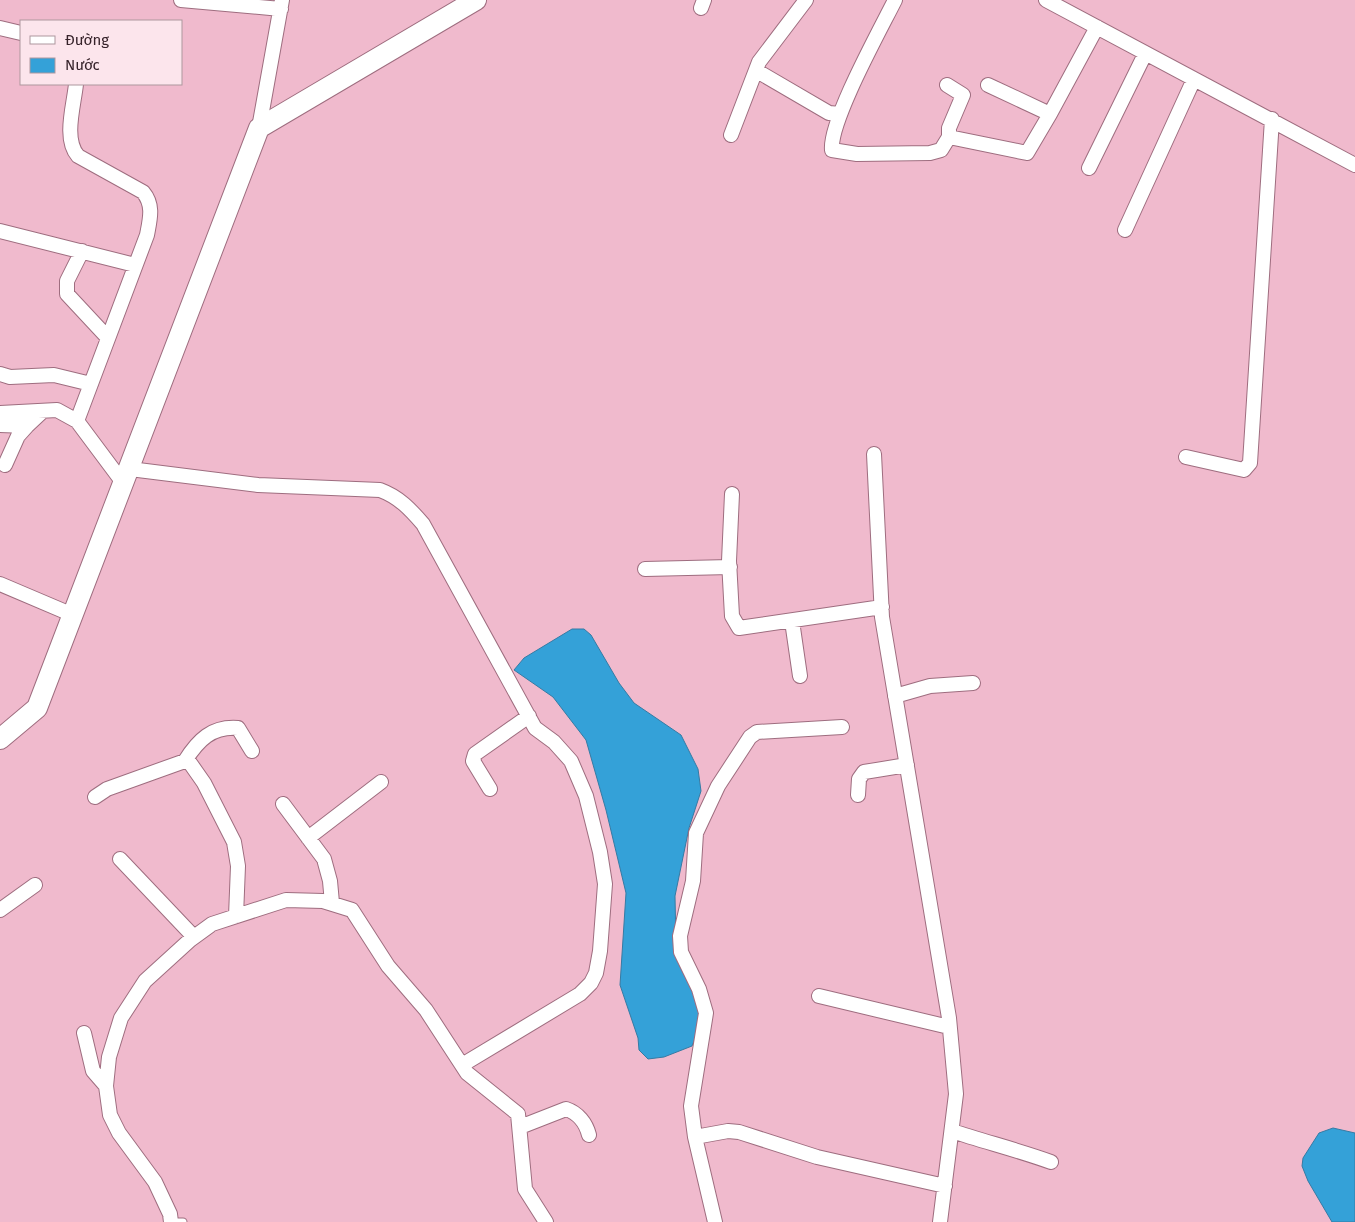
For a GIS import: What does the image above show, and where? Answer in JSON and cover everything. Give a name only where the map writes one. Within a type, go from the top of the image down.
[{"type":"main road","points":[[0,739],[37,708],[259,128],[476,0]]},
{"type":"street","points":[[181,0],[282,5],[259,128]]},
{"type":"street","points":[[731,135],[759,62],[806,0]]},
{"type":"street","points":[[895,0],[840,114],[831,144],[832,150],[857,154],[930,153],[940,150],[949,137],[949,128],[963,95],[947,85]]},
{"type":"street","points":[[1046,0],[1355,165]]},
{"type":"street","points":[[949,137],[1027,153],[1097,27]]},
{"type":"street","points":[[0,28],[20,33]]},
{"type":"street","points":[[1089,168],[1144,54]]},
{"type":"street","points":[[757,71],[829,113],[840,114]]},
{"type":"street","points":[[1124,230],[1194,79]]},
{"type":"street","points":[[76,85],[71,133],[72,148],[78,156],[132,184],[149,199],[150,220],[136,264],[77,421]]},
{"type":"street","points":[[988,85],[1050,114]]},
{"type":"street","points":[[1186,458],[1244,470],[1250,463],[1272,119]]},
{"type":"street","points":[[0,231],[136,264]]},
{"type":"street","points":[[82,251],[68,281],[67,294],[108,338]]},
{"type":"street","points":[[0,374],[10,377],[54,375],[91,384]]},
{"type":"street","points":[[5,465],[18,436],[44,410]]},
{"type":"street","points":[[0,413],[57,410],[77,421],[127,476],[258,485],[380,490],[391,494],[403,502],[423,524],[535,728],[554,742],[571,761],[586,796],[600,852],[605,884],[605,916],[596,973],[591,983],[580,994],[462,1065]]},
{"type":"street","points":[[0,425],[27,426]]},
{"type":"street","points":[[874,454],[882,607],[950,1027],[956,1094],[940,1222]]},
{"type":"street","points":[[732,494],[730,567],[732,616],[740,628],[882,607]]},
{"type":"street","points":[[645,569],[730,567]]},
{"type":"street","points":[[0,584],[73,615]]},
{"type":"street","points":[[792,621],[800,676]]},
{"type":"street","points":[[895,696],[930,686],[972,684]]},
{"type":"street","points":[[490,789],[473,761],[475,754],[529,716]]},
{"type":"street","points":[[95,797],[107,788],[185,761],[194,746],[205,736],[216,730],[228,727],[238,728],[252,751]]},
{"type":"street","points":[[715,1222],[695,1137],[690,1106],[706,1013],[699,989],[686,963],[680,945],[693,881],[696,832],[718,786],[750,737],[757,732],[842,727]]},
{"type":"street","points":[[185,761],[190,763],[204,783],[234,842],[238,866],[236,916]]},
{"type":"street","points":[[858,795],[859,779],[864,772],[907,765]]},
{"type":"street","points":[[308,838],[380,782]]},
{"type":"street","points":[[283,804],[324,859],[330,880],[332,903]]},
{"type":"street","points":[[120,859],[194,937]]},
{"type":"street","points":[[0,910],[35,885]]},
{"type":"street","points":[[171,1222],[170,1214],[155,1182],[119,1133],[110,1115],[106,1086],[109,1057],[121,1018],[144,981],[194,937],[212,924],[286,900],[323,900],[352,910],[388,966],[426,1010],[466,1073],[518,1114],[525,1189],[546,1222]]},
{"type":"street","points":[[819,996],[950,1027]]},
{"type":"street","points":[[84,1033],[93,1071],[106,1086]]},
{"type":"street","points":[[520,1127],[566,1109],[573,1111],[587,1125],[589,1135]]},
{"type":"street","points":[[695,1137],[728,1131],[739,1132],[817,1157],[945,1186]]},
{"type":"street","points":[[952,1131],[996,1146],[1018,1150],[1051,1162]]},
{"type":"lane","points":[[175,1222],[183,1222]]},
{"type":"water","points":[[572,629],[584,629],[591,635],[619,683],[634,703],[681,735],[698,769],[701,791],[689,828],[675,896],[676,948],[690,979],[699,1013],[698,1031],[692,1046],[664,1057],[648,1059],[639,1050],[638,1038],[620,985],[626,893],[606,810],[586,740],[553,697],[514,670],[524,658]]},
{"type":"water","points":[[1333,1128],[1355,1133],[1355,1222],[1332,1222],[1308,1181],[1302,1166],[1303,1158],[1319,1133]]}]
